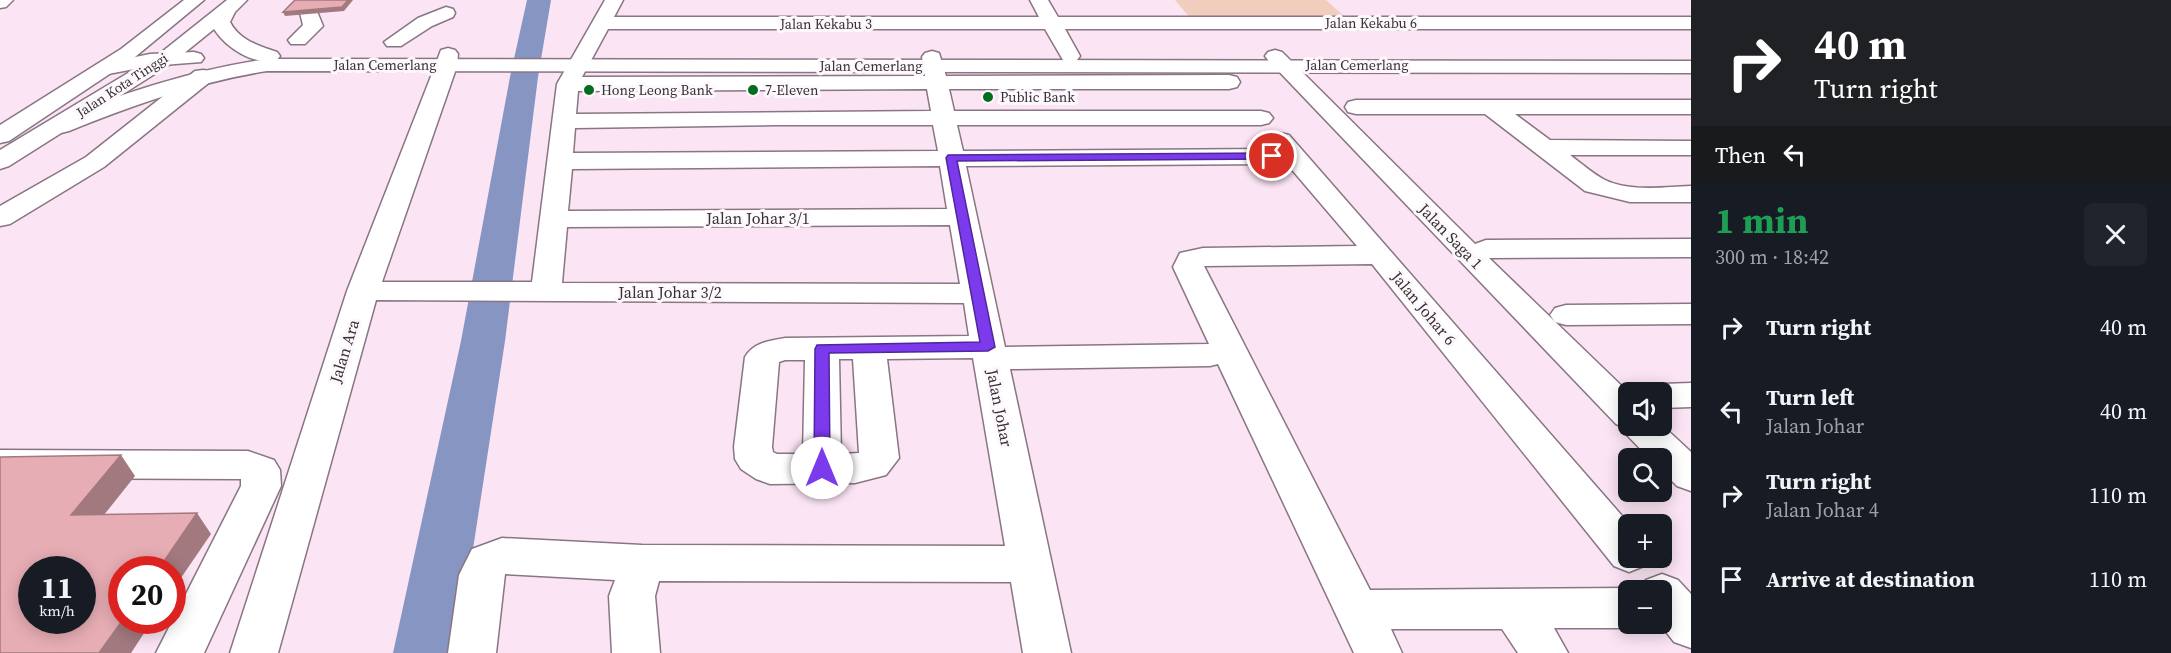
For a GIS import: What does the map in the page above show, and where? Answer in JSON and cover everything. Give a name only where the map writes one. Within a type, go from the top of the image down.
[{"type":"main road","points":[[0,3],[4,0]]},
{"type":"main road","name":"Jalan Kota Tinggi","points":[[0,136],[128,53],[195,0]]},
{"type":"main road","points":[[534,292],[554,219],[572,64],[601,23],[613,1],[636,3]]},
{"type":"main road","points":[[1016,2],[1039,1],[1070,56]]},
{"type":"main road","points":[[838,3],[838,24]]},
{"type":"main road","points":[[232,5],[220,22],[225,35],[239,46],[270,56]]},
{"type":"main road","name":"Jalan Kota Tinggi","points":[[0,161],[61,126],[165,59],[232,5]]},
{"type":"main road","points":[[1351,6],[1373,23]]},
{"type":"main road","points":[[1413,6],[1438,23]]},
{"type":"main road","points":[[1479,7],[1504,23]]},
{"type":"main road","points":[[1168,8],[1182,24]]},
{"type":"main road","points":[[298,40],[313,26],[309,13]]},
{"type":"main road","points":[[394,42],[425,22],[446,13]]},
{"type":"main road","name":"Jalan Kekabu 6","points":[[1052,24],[1110,16],[1182,24],[1691,23]]},
{"type":"main road","name":"Jalan Kekabu 3","points":[[601,23],[1052,24]]},
{"type":"main road","name":"Jalan Cemerlang","points":[[103,69],[165,59],[270,56],[572,64],[1222,74],[1279,61],[1691,57]]},
{"type":"main road","name":"Jalan Cemerlang","points":[[934,68],[1070,56],[1691,67]]},
{"type":"main road","name":"Jalan Cemerlang","points":[[61,126],[159,88],[203,76],[267,65],[455,60]]},
{"type":"main road","name":"Jalan Ara","points":[[254,653],[455,60]]},
{"type":"main road","name":"Jalan Saga 1","points":[[1279,61],[1520,308],[1618,404]]},
{"type":"main road","points":[[572,64],[779,83],[934,68]]},
{"type":"main road","name":"Jalan Johar","points":[[934,68],[1047,653]]},
{"type":"main road","name":"Jalan Johar 6","points":[[1222,74],[1380,255],[1618,541]]},
{"type":"main road","points":[[0,218],[95,162],[203,76]]},
{"type":"main road","points":[[770,159],[779,83]]},
{"type":"main road","points":[[1491,107],[1594,185],[1622,195],[1691,194]]},
{"type":"main road","points":[[1356,108],[1691,107]]},
{"type":"main road","points":[[564,121],[775,118],[1261,118]]},
{"type":"main road","points":[[1544,147],[1691,148]]},
{"type":"main road","points":[[560,161],[1294,156]]},
{"type":"main road","name":"Jalan Johar 3/1","points":[[554,219],[963,217]]},
{"type":"main road","points":[[1486,249],[1691,248]]},
{"type":"main road","points":[[1378,653],[1188,267],[1191,259],[1203,257],[1380,255]]},
{"type":"main road","name":"Jalan Johar 3/2","points":[[378,291],[978,294]]},
{"type":"main road","points":[[1566,315],[1691,314]]},
{"type":"main road","points":[[869,348],[879,458],[872,465],[855,468],[770,469],[755,459],[753,447],[762,357],[772,351],[869,348],[1210,355]]},
{"type":"main road","points":[[822,349],[822,468]]},
{"type":"main road","points":[[1672,396],[1691,395]]},
{"type":"main road","points":[[1650,436],[1691,477]]},
{"type":"main road","points":[[0,464],[248,465],[260,470],[261,486],[180,653]]},
{"type":"main road","points":[[472,653],[481,575],[487,562],[502,556],[642,563],[1030,564]]},
{"type":"main road","points":[[636,653],[632,596],[642,563]]},
{"type":"main road","points":[[1641,568],[1650,580]]},
{"type":"main road","points":[[1357,610],[1618,608]]},
{"type":"main road","points":[[1515,609],[1544,653]]},
{"type":"shaded area","points":[[1175,0],[1326,0],[1345,17],[1191,19]]},
{"type":"building","points":[[295,0],[348,0],[342,7],[283,12]]},
{"type":"building","points":[[121,455],[71,515],[197,513],[168,556],[108,556],[108,634],[113,634],[99,653],[0,653],[0,457]]},
{"type":"waterway","points":[[425,653],[483,341],[524,77],[539,0]]},
{"type":"place","name":"Hong Leong Bank","points":[[589,90]]},
{"type":"place","name":"7-Eleven","points":[[753,90]]},
{"type":"place","name":"Public Bank","points":[[988,97]]},
{"type":"route","points":[[822,468],[822,349],[988,347],[951,158],[1272,156]]}]
